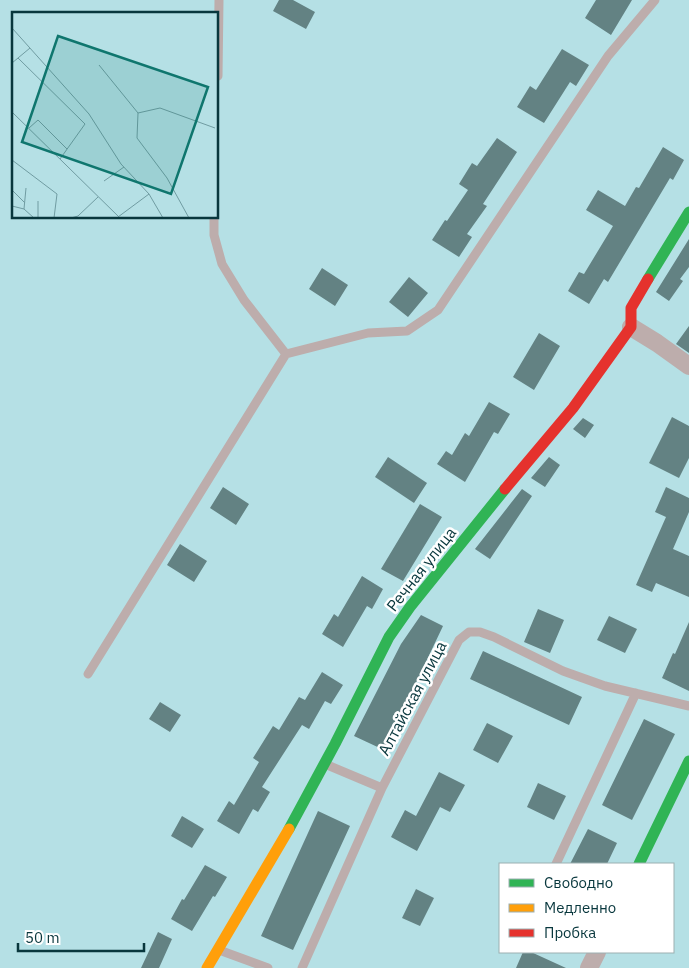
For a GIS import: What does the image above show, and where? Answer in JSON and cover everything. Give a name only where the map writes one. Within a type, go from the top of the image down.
[{"type":"street","name":"Речная улица","points":[[207,968],[275,854],[390,637],[410,607],[524,465],[573,408],[631,327],[631,308],[689,212]]},
{"type":"street","points":[[631,327],[689,366]]},
{"type":"street","points":[[639,863],[689,761]]},
{"type":"lane","points":[[88,674],[286,354],[368,333],[407,330],[438,310],[608,56],[656,0]]},
{"type":"lane","points":[[214,219],[214,235],[222,264],[244,300],[286,354]]},
{"type":"lane","name":"Алтайская улица","points":[[302,968],[382,788],[459,640],[469,632],[480,632],[494,637],[563,671],[605,686],[689,706]]},
{"type":"lane","points":[[556,863],[636,693]]},
{"type":"lane","points":[[324,764],[382,788]]},
{"type":"lane","points":[[216,950],[268,968]]},
{"type":"building","points":[[279,0],[293,0],[315,12],[306,29],[273,11]]},
{"type":"building","points":[[596,0],[632,0],[611,35],[585,18]]},
{"type":"building","points":[[562,49],[589,65],[576,86],[570,82],[544,123],[517,107],[530,86],[536,90]]},
{"type":"building","points":[[497,138],[517,152],[483,204],[487,206],[467,234],[472,237],[459,257],[432,240],[468,190],[459,184],[472,163],[477,166]]},
{"type":"building","points":[[663,147],[684,160],[673,180],[670,178],[608,282],[604,279],[589,304],[568,291],[579,272],[584,274],[613,226],[586,210],[598,190],[625,206],[636,187],[639,188]]},
{"type":"building","points":[[689,239],[689,267],[680,279],[683,281],[669,301],[656,292]]},
{"type":"building","points":[[322,268],[348,285],[335,306],[309,289]]},
{"type":"building","points":[[409,277],[428,293],[408,317],[389,302]]},
{"type":"building","points":[[689,326],[689,353],[676,344]]},
{"type":"building","points":[[539,333],[560,346],[534,390],[513,377]]},
{"type":"building","points":[[489,402],[510,414],[498,434],[494,432],[465,482],[437,464],[446,451],[452,455],[465,433],[469,436]]},
{"type":"building","points":[[672,417],[689,426],[689,458],[679,478],[649,463]]},
{"type":"building","points":[[583,418],[594,425],[585,438],[573,429]]},
{"type":"building","points":[[388,457],[427,483],[414,503],[375,477]]},
{"type":"building","points":[[549,457],[560,465],[545,487],[531,478]]},
{"type":"building","points":[[223,487],[249,504],[236,525],[210,508]]},
{"type":"building","points":[[666,487],[689,498],[689,512],[673,549],[689,556],[689,597],[656,583],[652,592],[636,585],[666,517],[655,512]]},
{"type":"building","points":[[522,489],[532,496],[490,559],[475,549]]},
{"type":"building","points":[[420,504],[442,517],[403,581],[381,569]]},
{"type":"building","points":[[180,544],[207,561],[194,582],[167,565]]},
{"type":"building","points":[[362,576],[383,589],[372,609],[367,606],[343,647],[322,634],[334,614],[338,617]]},
{"type":"building","points":[[538,609],[564,620],[550,653],[524,642]]},
{"type":"building","points":[[421,615],[443,626],[384,750],[354,736],[401,644]]},
{"type":"building","points":[[609,616],[637,629],[625,653],[597,640]]},
{"type":"building","points":[[689,622],[689,691],[662,678]]},
{"type":"building","points":[[483,651],[582,697],[569,725],[470,679]]},
{"type":"building","points":[[322,672],[343,685],[331,704],[325,701],[309,729],[302,725],[262,787],[270,792],[258,812],[253,809],[239,834],[217,821],[229,801],[234,805],[259,762],[253,758],[273,726],[279,730],[299,697],[305,700]]},
{"type":"building","points":[[160,702],[181,715],[170,732],[149,719]]},
{"type":"building","points":[[644,719],[675,734],[632,820],[602,805]]},
{"type":"building","points":[[487,723],[513,736],[498,763],[473,750]]},
{"type":"building","points":[[439,772],[465,785],[450,812],[440,807],[417,851],[391,837],[405,810],[416,816]]},
{"type":"building","points":[[538,783],[566,796],[554,820],[527,807]]},
{"type":"building","points":[[318,811],[350,826],[293,950],[261,936]]},
{"type":"building","points":[[182,816],[204,829],[192,848],[171,836]]},
{"type":"building","points":[[588,829],[617,843],[607,863],[571,863]]},
{"type":"building","points":[[205,865],[227,877],[192,931],[171,919]]},
{"type":"building","points":[[416,889],[434,898],[420,926],[402,918]]},
{"type":"building","points":[[158,932],[172,939],[159,968],[141,968]]},
{"type":"building","points":[[523,953],[533,953],[566,968],[516,968]]},
{"type":"traffic: fast","points":[[648,279],[689,212]]},
{"type":"traffic: fast","points":[[289,829],[335,744],[389,637],[410,607],[505,489]]},
{"type":"traffic: fast","points":[[639,863],[689,761]]},
{"type":"traffic: slow","points":[[207,968],[289,829]]},
{"type":"traffic: jam","points":[[505,489],[573,408],[631,327],[631,308],[648,279]]}]
